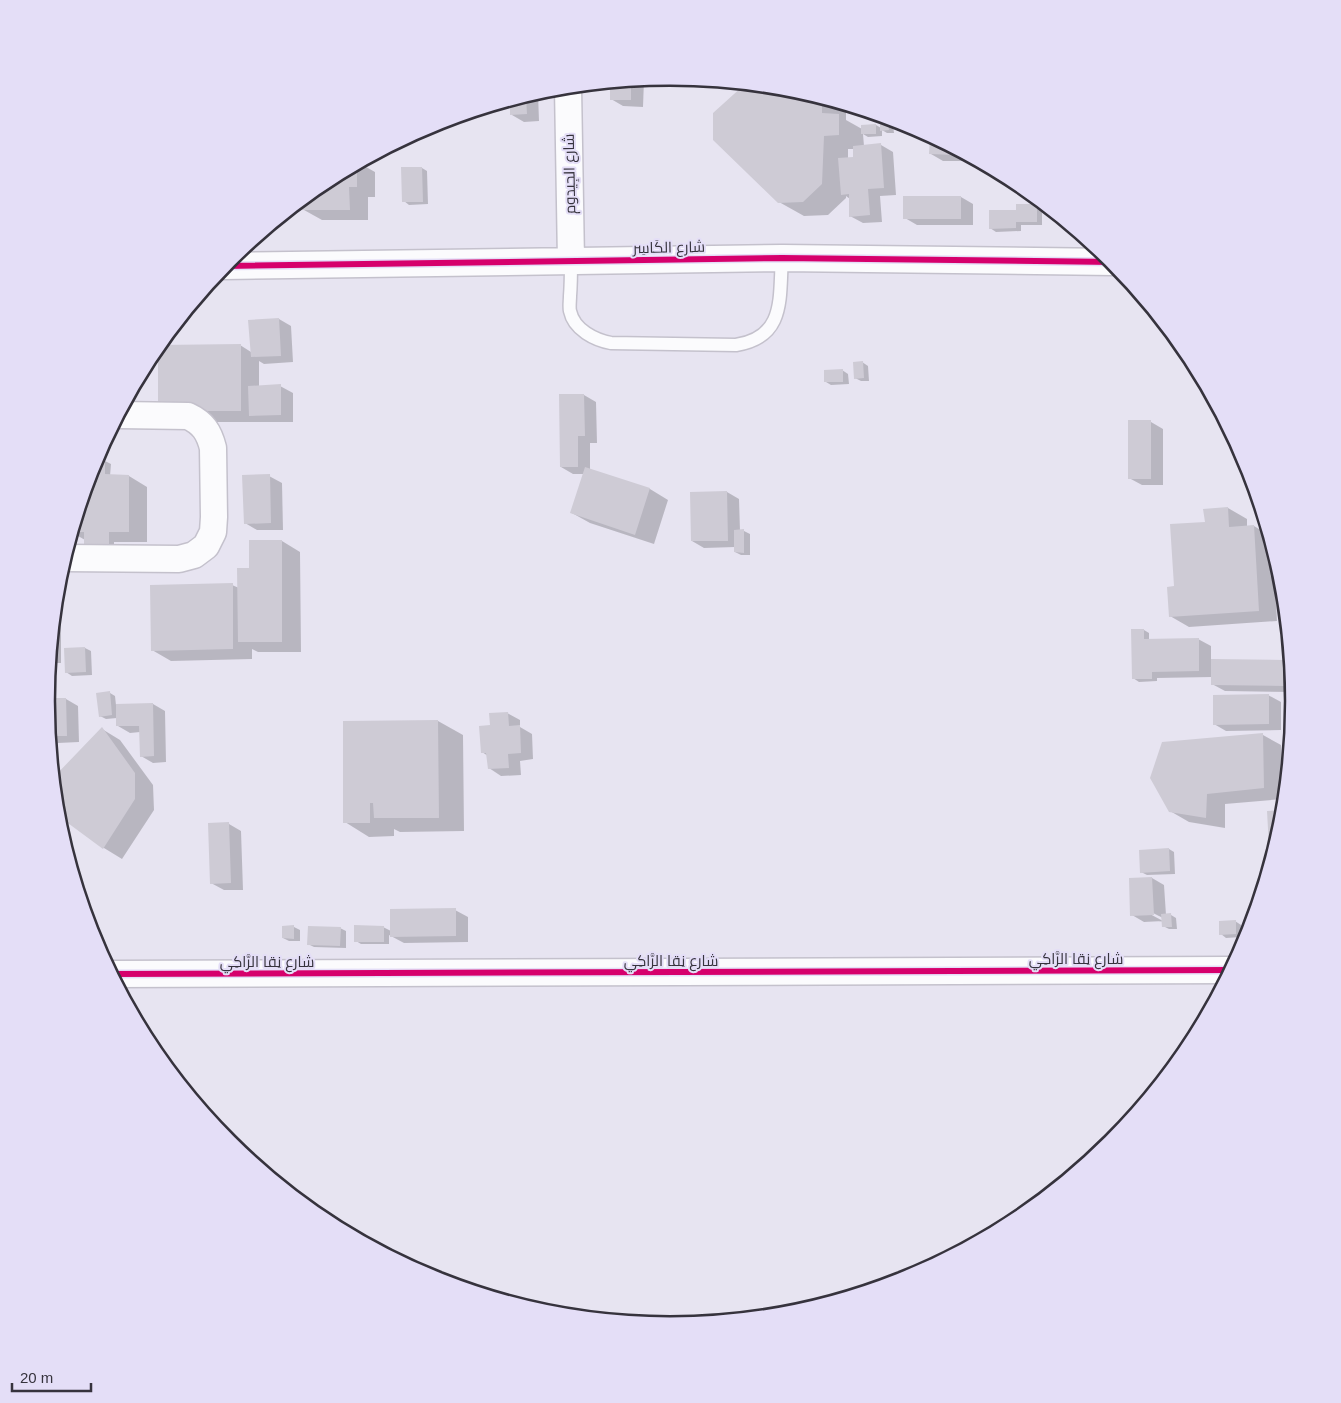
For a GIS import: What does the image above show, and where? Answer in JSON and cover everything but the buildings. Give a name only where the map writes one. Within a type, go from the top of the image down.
[{"type":"street","name":"شارع الجِيدوم","points":[[568,95],[571,261]]},
{"type":"street","name":"شارع الكَاسِر","points":[[235,266],[782,258],[1101,262]]},
{"type":"street","points":[[72,558],[179,559],[194,555],[206,546],[213,532],[213,448],[205,428],[197,420],[188,416],[126,415]]},
{"type":"street","name":"شارع نِقا الرَّاكِي","points":[[118,974],[1225,970]]},
{"type":"lane","points":[[571,261],[570,312],[583,331],[592,337],[611,344],[736,345],[746,344],[763,335],[775,320],[778,311],[782,258]]},
{"type":"cycle path","points":[[235,266],[782,258],[1101,262]]},
{"type":"cycle path","points":[[118,974],[1225,970]]}]
